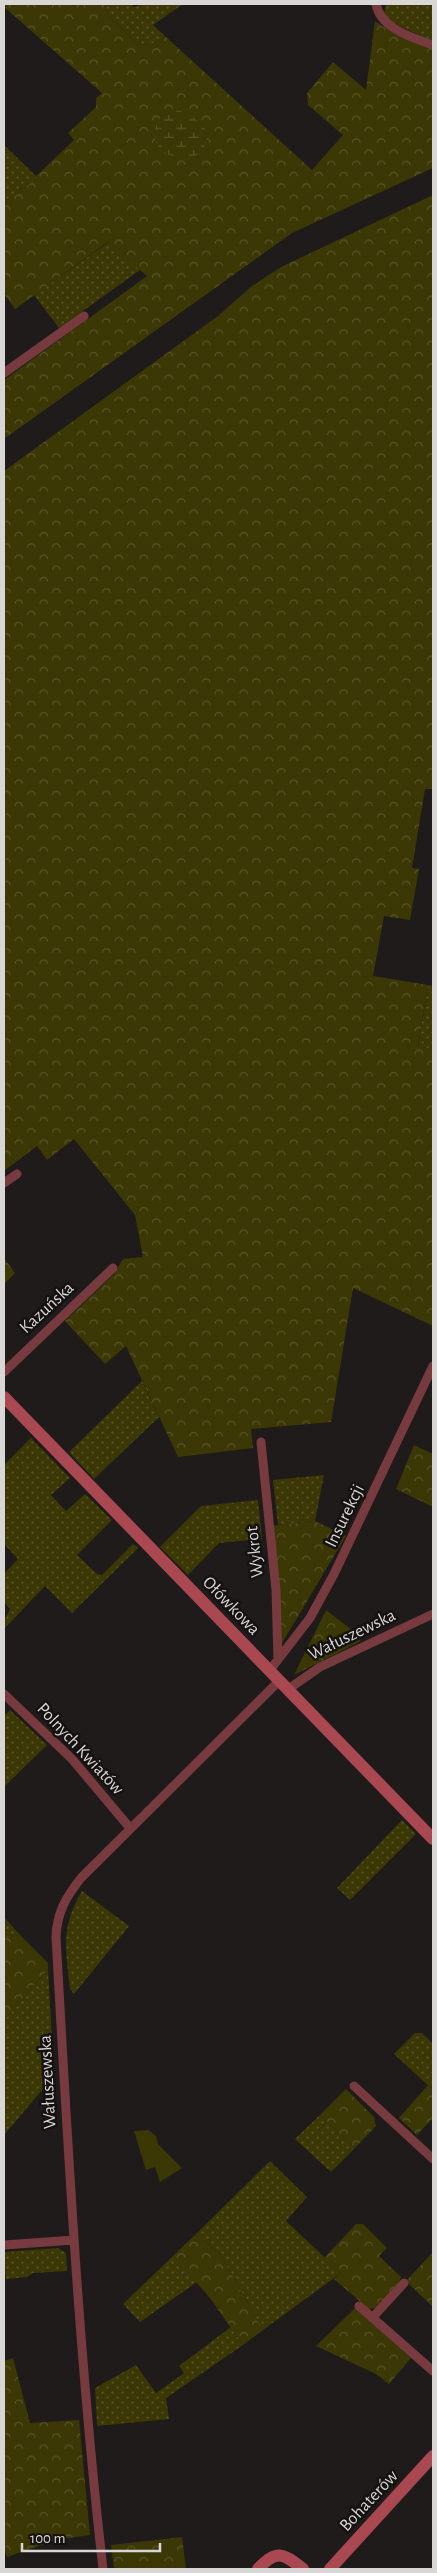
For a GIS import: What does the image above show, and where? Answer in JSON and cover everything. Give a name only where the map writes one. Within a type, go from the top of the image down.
[{"type":"street","points":[[376,4],[378,14],[385,22],[404,34],[433,44]]},
{"type":"street","points":[[4,373],[84,316]]},
{"type":"street","points":[[4,1184],[17,1174]]},
{"type":"street","name":"Kazuńska","points":[[4,1372],[113,1268]]},
{"type":"street","name":"Insurekcji","points":[[274,1665],[310,1618],[334,1574],[433,1366]]},
{"type":"street","name":"Ołówkowa","points":[[4,1397],[274,1665],[283,1686],[433,1839]]},
{"type":"street","name":"Wykrot","points":[[261,1442],[277,1614],[274,1665]]},
{"type":"street","name":"Wałuszewska","points":[[104,2569],[88,2431],[74,2240],[57,1919],[66,1897],[81,1878],[130,1828],[283,1686],[433,1614]]},
{"type":"street","name":"Polnych Kwiatów","points":[[4,1694],[72,1760],[130,1828]]},
{"type":"street","points":[[354,2086],[433,2159]]},
{"type":"street","points":[[4,2245],[74,2240]]},
{"type":"street","points":[[372,2317],[404,2283]]},
{"type":"street","points":[[359,2306],[433,2371]]},
{"type":"street","name":"Bohaterów","points":[[330,2569],[433,2456]]},
{"type":"street","points":[[258,2569],[270,2557],[279,2555],[288,2557],[302,2569]]},
{"type":"green space","points":[[4,4],[106,4],[108,15],[138,45],[151,44],[166,37],[312,170],[343,135],[308,105],[307,93],[333,62],[366,90],[375,21],[394,34],[433,49],[433,168],[292,233],[4,439],[4,380],[147,276],[108,242],[15,309],[4,294],[4,202],[38,178],[36,176],[74,140],[68,133],[96,107],[96,98],[102,93],[4,7]]},
{"type":"green space","points":[[106,4],[130,4],[134,7],[145,4],[183,4],[153,25],[166,37],[151,44],[138,45],[108,15]]},
{"type":"green space","points":[[386,4],[429,4],[433,6],[433,41],[390,22],[384,14]]},
{"type":"green space","points":[[166,110],[189,114],[207,131],[206,144],[199,154],[189,158],[178,158],[168,154],[159,147],[155,137],[157,125]]},
{"type":"green space","points":[[4,145],[38,178],[4,202]]},
{"type":"green space","points":[[433,195],[433,789],[425,789],[412,868],[419,869],[410,920],[384,916],[373,976],[428,985],[418,1046],[433,1049],[433,1326],[353,1288],[331,1422],[251,1429],[253,1448],[178,1457],[126,1346],[105,1364],[65,1321],[114,1274],[123,1259],[143,1257],[135,1215],[74,1139],[47,1160],[37,1146],[4,1171],[4,471],[218,316],[252,286],[281,267]]},
{"type":"green space","points":[[109,242],[140,270],[59,328],[34,295]]},
{"type":"green space","points":[[428,985],[433,986],[433,1049],[418,1047]]},
{"type":"green space","points":[[4,1258],[15,1273],[4,1284]]},
{"type":"green space","points":[[142,1381],[159,1417],[94,1479],[69,1452]]},
{"type":"green space","points":[[31,1438],[70,1478],[51,1495],[66,1511],[85,1494],[112,1520],[77,1555],[97,1574],[102,1575],[133,1544],[138,1548],[72,1613],[45,1586],[4,1629],[4,1621],[10,1609],[4,1602],[4,1574],[18,1559],[4,1544],[4,1465]]},
{"type":"green space","points":[[414,1445],[433,1454],[433,1507],[396,1489]]},
{"type":"green space","points":[[324,1475],[315,1521],[278,1525],[273,1480]]},
{"type":"green space","points":[[258,1500],[262,1539],[219,1543],[188,1575],[160,1547],[201,1506]]},
{"type":"green space","points":[[315,1521],[346,1536],[282,1643],[270,1526]]},
{"type":"green space","points":[[326,1610],[352,1630],[361,1641],[294,1675]]},
{"type":"green space","points":[[10,1710],[47,1745],[4,1787],[4,1716]]},
{"type":"green space","points":[[402,1820],[416,1834],[350,1900],[337,1888]]},
{"type":"green space","points":[[82,1891],[129,1926],[74,1994],[70,1989],[66,1939],[70,1916]]},
{"type":"green space","points":[[4,1917],[20,1935],[4,1938]]},
{"type":"green space","points":[[20,1935],[48,1963],[48,1969],[4,2020],[4,1938]]},
{"type":"green space","points":[[48,1969],[54,2076],[4,2135],[4,2020]]},
{"type":"green space","points":[[415,2033],[422,2033],[433,2044],[433,2090],[394,2054]]},
{"type":"green space","points":[[428,2085],[433,2090],[433,2118],[417,2135],[399,2118]]},
{"type":"green space","points":[[346,2089],[374,2117],[376,2126],[355,2148],[320,2115]]},
{"type":"green space","points":[[320,2115],[355,2148],[331,2172],[295,2139]]},
{"type":"green space","points":[[148,2130],[156,2136],[158,2144],[182,2168],[160,2182],[155,2167],[146,2170],[134,2131]]},
{"type":"green space","points":[[270,2161],[307,2197],[286,2221],[341,2273],[263,2330],[220,2254],[196,2234]]},
{"type":"green space","points":[[356,2224],[363,2224],[387,2248],[379,2256],[401,2277],[398,2284],[375,2308],[369,2309],[334,2279],[341,2273],[324,2258]]},
{"type":"green space","points":[[196,2234],[220,2254],[263,2330],[243,2345],[210,2298],[173,2256]]},
{"type":"green space","points":[[58,2248],[66,2253],[67,2271],[33,2273],[27,2277],[6,2279],[4,2252]]},
{"type":"green space","points":[[433,2252],[433,2307],[406,2281]]},
{"type":"green space","points":[[173,2256],[197,2282],[140,2322],[123,2304]]},
{"type":"green space","points":[[355,2308],[411,2358],[389,2384],[376,2374],[316,2346]]},
{"type":"green space","points":[[231,2327],[243,2345],[166,2398],[169,2419],[97,2426],[95,2388],[136,2365],[156,2393],[184,2373],[179,2366]]},
{"type":"green space","points":[[13,2358],[30,2423],[79,2420],[90,2535],[56,2540],[7,2557],[4,2549],[4,2361]]},
{"type":"green space","points":[[182,2537],[186,2569],[114,2569],[111,2545]]}]
